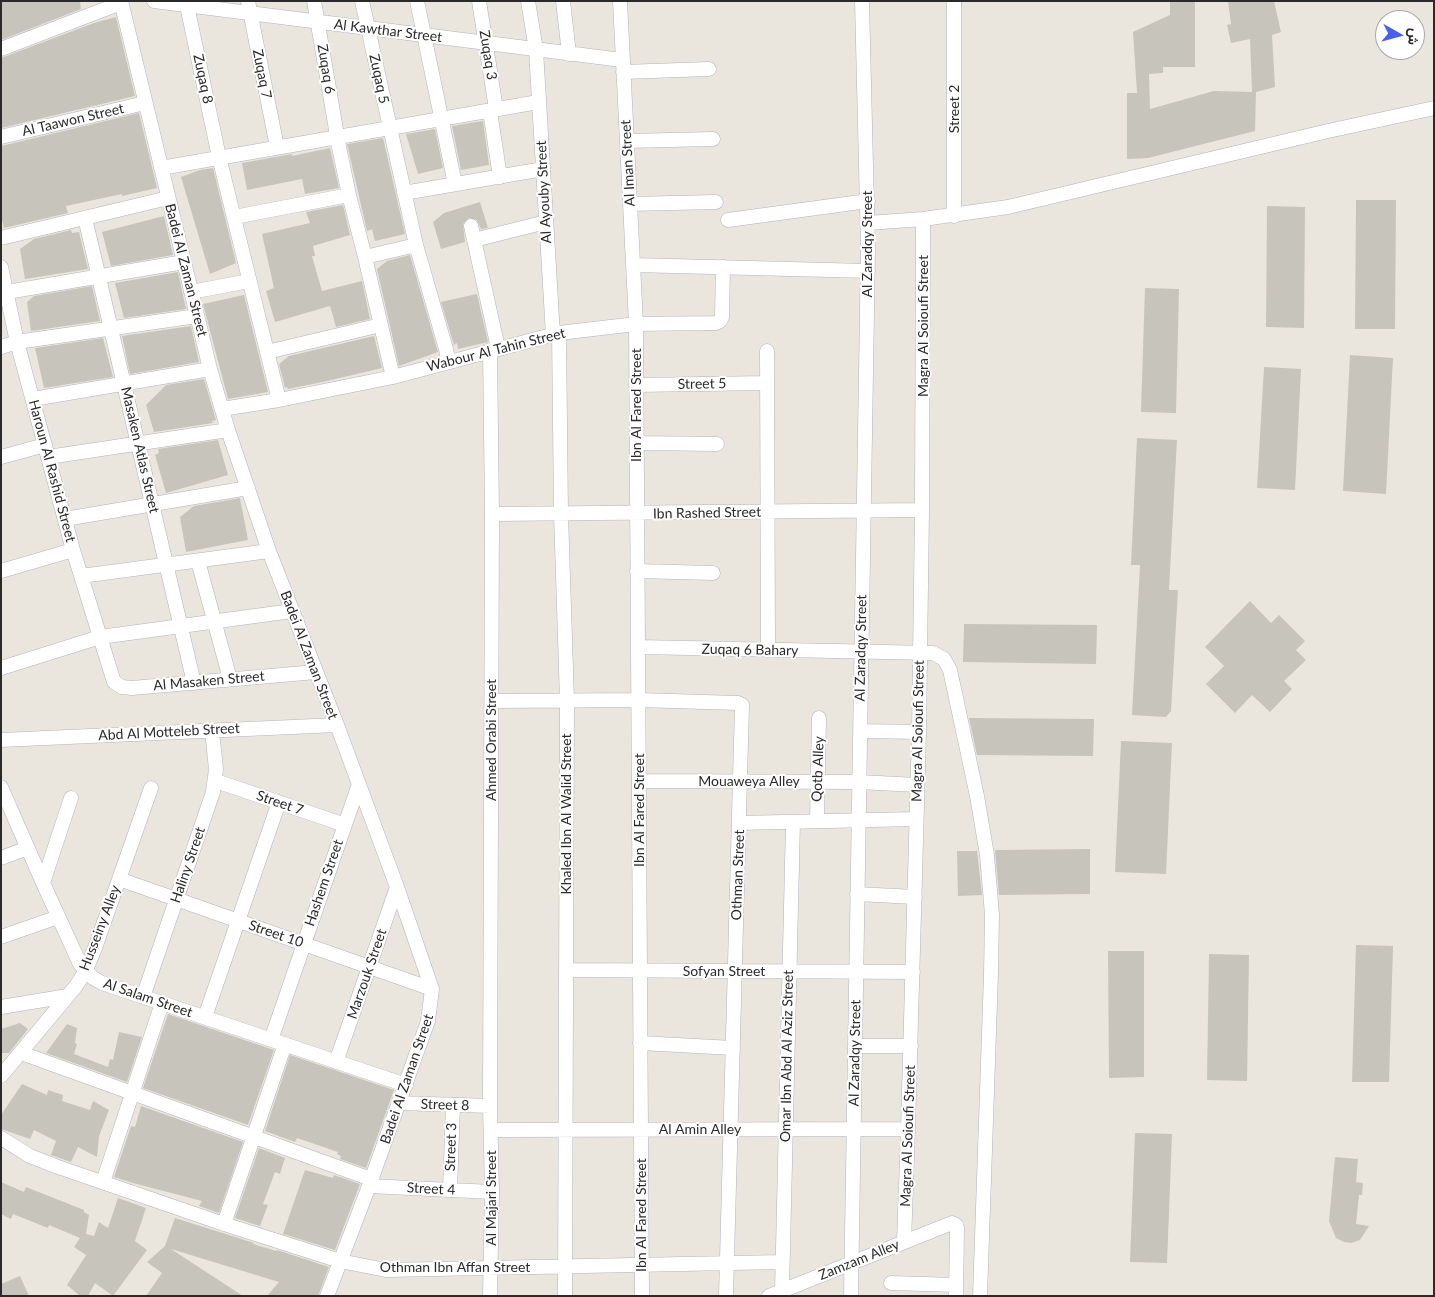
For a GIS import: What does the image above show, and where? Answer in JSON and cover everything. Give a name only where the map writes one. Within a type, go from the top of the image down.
[{"type":"street","name":"Al Kawthar Street","points":[[154,1],[249,7],[318,22],[569,54],[623,66],[709,69]]},
{"type":"street","name":"Zuqaq 6","points":[[314,1],[348,195],[365,257],[393,377]]},
{"type":"street","name":"Zuqaq 5","points":[[362,1],[416,245],[446,348],[448,361]]},
{"type":"street","points":[[417,1],[455,184]]},
{"type":"street","name":"Zuqaq 3","points":[[479,1],[486,43],[500,177]]},
{"type":"street","name":"Al Ayouby Street","points":[[528,1],[536,50],[546,222],[556,334]]},
{"type":"street","points":[[563,1],[569,54]]},
{"type":"street","points":[[620,1],[626,1]]},
{"type":"street","name":"Al Iman Street","points":[[620,1],[636,324]]},
{"type":"street","name":"Al Zaradqy Street","points":[[851,1296],[868,272],[868,201],[862,1]]},
{"type":"street","name":"Street 2","points":[[954,1],[954,216]]},
{"type":"street","points":[[1,48],[121,2]]},
{"type":"street","name":"Badei Al Zaman Street","points":[[121,2],[210,369],[228,430],[269,551],[397,886],[432,989],[428,1021],[327,1296]]},
{"type":"street","name":"Zuqaq 8","points":[[187,3],[219,158],[279,400]]},
{"type":"street","name":"Zuqaq 7","points":[[249,7],[277,147]]},
{"type":"street","points":[[161,168],[538,102]]},
{"type":"street","name":"Al Taawon Street","points":[[1,137],[145,103]]},
{"type":"street","points":[[868,223],[954,216],[1008,207],[1328,131],[1434,108]]},
{"type":"street","points":[[627,141],[713,139]]},
{"type":"street","points":[[404,193],[543,169]]},
{"type":"street","points":[[234,217],[348,195]]},
{"type":"street","points":[[1,238],[168,198]]},
{"type":"street","points":[[728,220],[868,201]]},
{"type":"street","points":[[630,204],[716,202]]},
{"type":"street","name":"Masaken Atlas Street","points":[[85,218],[194,683]]},
{"type":"street","name":"Magra Al Soioufi Street","points":[[904,1242],[919,732],[923,219]]},
{"type":"street","name":"Ahmed Orabi Street","points":[[491,1130],[494,349],[472,233],[546,222]]},
{"type":"street","points":[[365,257],[416,245]]},
{"type":"street","points":[[4,292],[184,262]]},
{"type":"street","points":[[633,264],[868,272]]},
{"type":"street","name":"Haroun Al Rashid Street","points":[[1,267],[4,292],[73,550],[111,672]]},
{"type":"street","name":"Wabour Al Tahin Street","points":[[222,409],[279,400],[393,377],[556,334],[636,324],[716,323],[722,317],[723,267]]},
{"type":"street","points":[[191,292],[249,282]]},
{"type":"street","points":[[1,346],[17,342],[197,316]]},
{"type":"street","points":[[267,352],[381,324]]},
{"type":"street","name":"Ibn Al Fared Street","points":[[636,324],[642,1296]]},
{"type":"street","name":"Khaled Ibn Al Walid Street","points":[[556,334],[567,701],[565,1296]]},
{"type":"street","points":[[767,351],[768,650]]},
{"type":"street","points":[[33,399],[210,369]]},
{"type":"street","name":"Street 5","points":[[636,385],[767,383]]},
{"type":"street","points":[[1,458],[47,451],[138,444],[228,430]]},
{"type":"street","points":[[637,443],[717,444]]},
{"type":"street","points":[[65,519],[248,488]]},
{"type":"street","name":"Ibn Rashed Street","points":[[492,514],[922,510]]},
{"type":"street","points":[[1,571],[73,550]]},
{"type":"street","points":[[81,576],[269,551]]},
{"type":"street","points":[[198,561],[230,679]]},
{"type":"street","points":[[638,572],[713,572]]},
{"type":"street","points":[[1,668],[100,637],[292,611]]},
{"type":"street","name":"Zuqaq 6 Bahary","points":[[638,647],[933,652],[944,659],[950,670],[977,796],[987,855],[992,914],[980,1296]]},
{"type":"street","name":"Al Masaken Street","points":[[111,672],[114,682],[122,687],[132,688],[316,672]]},
{"type":"street","name":"Othman Street","points":[[492,702],[638,700],[740,704],[742,708],[726,1296]]},
{"type":"street","name":"Qotb Alley","points":[[817,821],[820,718]]},
{"type":"street","name":"Abd Al Motteleb Street","points":[[1,740],[337,725]]},
{"type":"street","name":"Haliny Street","points":[[143,997],[216,781],[212,730]]},
{"type":"street","points":[[860,731],[919,732]]},
{"type":"street","name":"Street 7","points":[[216,781],[345,824]]},
{"type":"street","name":"Mouaweya Alley","points":[[639,781],[859,782],[917,785]]},
{"type":"street","name":"Hashem Street","points":[[271,1040],[359,784]]},
{"type":"street","points":[[1,787],[42,883],[85,972]]},
{"type":"street","name":"Husseiny Alley","points":[[1,1076],[68,996],[85,972],[91,960],[151,788]]},
{"type":"street","points":[[42,883],[71,798]]},
{"type":"street","points":[[205,1017],[279,802]]},
{"type":"street","points":[[739,823],[916,819]]},
{"type":"street","name":"Omar Ibn Abd Al Aziz Street","points":[[776,1293],[782,1262],[793,822]]},
{"type":"street","points":[[1,858],[28,848]]},
{"type":"street","name":"Street 10","points":[[119,880],[432,989]]},
{"type":"street","name":"Marzouk Street","points":[[336,1062],[397,886]]},
{"type":"street","points":[[857,894],[915,897]]},
{"type":"street","points":[[1,937],[58,917]]},
{"type":"street","name":"Sofyan Street","points":[[566,970],[913,972]]},
{"type":"street","name":"Al Salam Street","points":[[85,972],[102,983],[406,1085]]},
{"type":"street","points":[[1,1007],[68,996]]},
{"type":"street","points":[[103,1182],[162,1003]]},
{"type":"street","points":[[640,1043],[733,1048]]},
{"type":"street","points":[[224,1224],[285,1044]]},
{"type":"street","points":[[855,1046],[911,1046]]},
{"type":"street","name":"Street 4","points":[[21,1053],[254,1137],[370,1182],[492,1192]]},
{"type":"street","name":"Street 8","points":[[399,1103],[490,1106]]},
{"type":"street","name":"Street 3","points":[[450,1190],[453,1105]]},
{"type":"street","name":"Al Amin Alley","points":[[491,1130],[908,1129]]},
{"type":"street","name":"Al Majari Street","points":[[490,1296],[491,1130]]},
{"type":"street","name":"Othman Ibn Affan Street","points":[[1,1138],[44,1162],[224,1224],[340,1261],[386,1270],[782,1262]]},
{"type":"street","name":"Zamzam Alley","points":[[776,1293],[948,1224],[956,1225],[957,1228],[956,1290]]},
{"type":"street","points":[[891,1283],[956,1290]]},
{"type":"building","points":[[1,1],[80,1],[81,9],[1,40]]},
{"type":"building","points":[[1170,1],[1195,1],[1195,67],[1163,67],[1163,73],[1149,74],[1150,109],[1214,91],[1252,92],[1250,39],[1231,43],[1227,25],[1231,24],[1228,1],[1274,1],[1281,32],[1272,35],[1275,87],[1256,92],[1255,131],[1148,158],[1127,159],[1127,93],[1137,93],[1133,32],[1170,15]]},
{"type":"building","points":[[116,17],[135,96],[1,128],[1,58],[94,23]]},
{"type":"building","points":[[139,113],[157,188],[66,206],[68,213],[4,228],[1,216],[1,146]]},
{"type":"building","points":[[483,121],[489,165],[461,170],[452,126]]},
{"type":"building","points":[[435,129],[443,168],[418,174],[406,134]]},
{"type":"building","points":[[383,138],[405,234],[375,241],[372,229],[367,231],[347,144]]},
{"type":"building","points":[[330,148],[339,188],[305,194],[302,179],[247,190],[242,163],[292,154],[292,156]]},
{"type":"building","points":[[213,168],[236,263],[210,274],[181,177],[200,170]]},
{"type":"building","points":[[1356,200],[1396,200],[1395,329],[1355,329]]},
{"type":"building","points":[[480,202],[488,228],[481,229],[477,220],[469,218],[463,224],[465,242],[441,249],[433,222],[444,213]]},
{"type":"building","points":[[343,205],[350,235],[313,246],[315,256],[312,256],[322,291],[362,281],[370,319],[336,327],[330,306],[275,322],[266,291],[274,288],[262,234],[310,223],[306,212]]},
{"type":"building","points":[[1267,206],[1305,207],[1304,328],[1266,327]]},
{"type":"building","points":[[164,216],[173,255],[111,266],[102,232]]},
{"type":"building","points":[[71,230],[72,233],[79,232],[88,269],[25,279],[20,249],[34,239]]},
{"type":"building","points":[[410,255],[438,352],[399,366],[377,269],[387,261]]},
{"type":"building","points":[[178,272],[186,309],[124,318],[115,283]]},
{"type":"building","points":[[92,286],[100,321],[31,331],[27,302],[34,296]]},
{"type":"building","points":[[1145,288],[1179,289],[1176,413],[1141,412]]},
{"type":"building","points":[[477,294],[488,342],[458,349],[457,343],[454,345],[441,302]]},
{"type":"building","points":[[244,295],[268,392],[228,399],[203,304]]},
{"type":"building","points":[[191,326],[199,362],[130,374],[122,336]]},
{"type":"building","points":[[374,336],[382,368],[327,381],[285,388],[279,364],[289,356]]},
{"type":"building","points":[[103,338],[113,377],[44,388],[35,348]]},
{"type":"building","points":[[1350,355],[1393,358],[1386,494],[1343,491]]},
{"type":"building","points":[[1264,367],[1301,369],[1295,490],[1257,488]]},
{"type":"building","points":[[204,379],[216,420],[212,421],[213,423],[154,432],[146,405],[166,385]]},
{"type":"building","points":[[1137,438],[1177,440],[1169,590],[1178,590],[1171,711],[1166,717],[1132,715],[1140,565],[1131,565]]},
{"type":"building","points":[[218,440],[228,475],[166,493],[155,455],[159,453],[158,449]]},
{"type":"building","points":[[240,498],[248,540],[186,552],[180,517],[194,506]]},
{"type":"building","points":[[1250,601],[1271,623],[1279,615],[1305,641],[1296,650],[1306,660],[1284,681],[1292,689],[1270,712],[1252,695],[1235,713],[1206,684],[1224,666],[1205,647]]},
{"type":"building","points":[[964,624],[1097,625],[1096,664],[963,662]]},
{"type":"building","points":[[969,718],[1094,719],[1093,756],[977,755]]},
{"type":"building","points":[[1121,741],[1172,743],[1166,874],[1115,872]]},
{"type":"building","points":[[1090,849],[1090,894],[999,895],[995,850]]},
{"type":"building","points":[[957,851],[977,851],[982,895],[958,896]]},
{"type":"building","points":[[1356,945],[1393,946],[1389,1082],[1352,1082]]},
{"type":"building","points":[[1108,951],[1144,951],[1144,1077],[1109,1078]]},
{"type":"building","points":[[1209,954],[1249,955],[1247,1081],[1207,1080]]},
{"type":"building","points":[[168,1014],[274,1050],[248,1125],[143,1088]]},
{"type":"building","points":[[20,1023],[28,1029],[9,1053],[1,1053],[1,1029]]},
{"type":"building","points":[[67,1024],[77,1028],[75,1043],[77,1044],[74,1054],[108,1067],[110,1059],[113,1060],[119,1032],[142,1037],[127,1082],[46,1053]]},
{"type":"building","points":[[290,1055],[394,1090],[366,1168],[340,1159],[341,1156],[337,1154],[338,1152],[297,1138],[295,1142],[265,1131]]},
{"type":"building","points":[[22,1084],[47,1095],[48,1090],[63,1095],[62,1101],[90,1110],[93,1101],[109,1110],[99,1136],[97,1157],[78,1147],[71,1162],[51,1155],[56,1141],[34,1130],[30,1139],[1,1129],[1,1115]]},
{"type":"building","points":[[141,1106],[243,1142],[219,1213],[199,1206],[202,1201],[114,1177],[131,1126],[135,1127]]},
{"type":"building","points":[[1135,1133],[1172,1134],[1167,1263],[1130,1262]]},
{"type":"building","points":[[259,1148],[285,1158],[280,1174],[275,1172],[263,1204],[268,1205],[260,1226],[235,1218]]},
{"type":"building","points":[[1335,1157],[1358,1159],[1356,1182],[1363,1183],[1362,1195],[1359,1195],[1356,1224],[1369,1226],[1360,1240],[1351,1243],[1336,1238],[1329,1221]]},
{"type":"building","points":[[305,1170],[333,1178],[334,1175],[360,1184],[335,1250],[283,1234]]},
{"type":"building","points":[[1,1182],[24,1192],[26,1187],[84,1210],[89,1215],[86,1234],[94,1236],[99,1222],[108,1228],[118,1198],[146,1208],[135,1241],[147,1250],[113,1296],[95,1283],[88,1296],[80,1296],[67,1285],[86,1255],[74,1247],[80,1238],[49,1225],[48,1228],[13,1214],[11,1219],[1,1214]]},
{"type":"building","points":[[175,1218],[329,1267],[318,1296],[267,1296],[279,1282],[171,1249],[243,1296],[146,1296],[162,1273],[147,1262],[165,1246]]},
{"type":"building","points":[[20,1276],[29,1296],[1,1296],[1,1284]]}]
